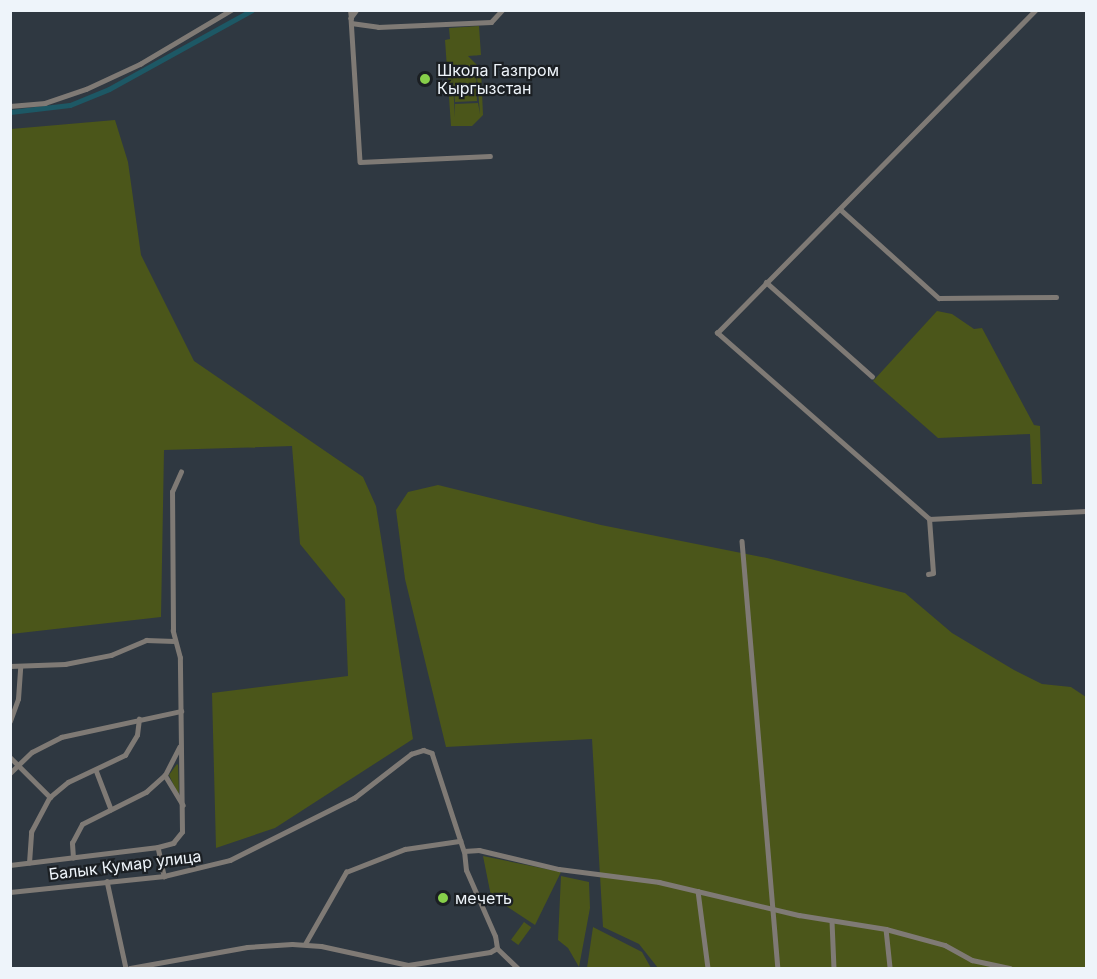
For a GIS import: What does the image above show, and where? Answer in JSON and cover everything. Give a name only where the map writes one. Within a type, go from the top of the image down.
[{"type":"street","points":[[10,106],[45,103],[86,89],[140,64],[231,10]]},
{"type":"street","points":[[350,10],[360,162],[490,156]]},
{"type":"street","points":[[351,21],[357,10]]},
{"type":"street","points":[[351,21],[378,27],[491,22],[502,10]]},
{"type":"street","points":[[1036,10],[717,333],[929,519],[1086,511]]},
{"type":"street","points":[[840,209],[939,298],[1056,297]]},
{"type":"street","points":[[766,282],[872,376]]},
{"type":"street","points":[[10,865],[158,847],[172,843],[182,832],[180,658],[174,641],[172,492],[181,472]]},
{"type":"street","points":[[928,574],[933,573],[929,519]]},
{"type":"street","points":[[742,541],[778,969]]},
{"type":"street","points":[[10,666],[20,667],[111,655],[146,640],[174,641]]},
{"type":"street","points":[[10,721],[18,699],[20,667]]},
{"type":"street","points":[[10,773],[32,752],[62,737],[181,711]]},
{"type":"street","points":[[29,863],[31,832],[50,797],[68,782],[125,755],[137,735],[139,719]]},
{"type":"street","points":[[73,858],[72,843],[77,829],[86,820],[139,797],[165,775],[180,744]]},
{"type":"street","name":"Балык Кумар улица","points":[[10,892],[164,876],[216,865],[277,839],[354,798],[411,754],[423,750],[432,753],[464,851]]},
{"type":"street","points":[[10,757],[50,797]]},
{"type":"street","points":[[96,770],[111,809]]},
{"type":"street","points":[[165,775],[183,805]]},
{"type":"street","points":[[305,944],[346,872],[405,849],[460,841]]},
{"type":"street","points":[[158,847],[164,876]]},
{"type":"street","points":[[518,969],[497,948],[466,870],[464,851],[479,850],[560,869],[698,891],[832,921],[886,929],[945,945],[972,960],[1010,969]]},
{"type":"street","points":[[107,881],[128,969],[247,948],[305,944],[408,965],[490,952],[497,948]]},
{"type":"street","points":[[698,891],[708,969]]},
{"type":"street","points":[[832,921],[834,969]]},
{"type":"street","points":[[886,929],[890,969]]},
{"type":"green space","points":[[479,26],[481,55],[468,56],[481,69],[483,115],[472,126],[451,126],[445,40],[450,39],[449,28]],"holes":[[[476,66],[480,114],[478,103],[455,104],[455,117],[452,68],[455,102],[477,101]]]},
{"type":"green space","points":[[115,120],[128,162],[141,255],[194,361],[363,477],[376,506],[413,739],[275,828],[216,848],[212,693],[348,676],[345,599],[300,544],[292,446],[164,450],[161,617],[11,634],[11,129]]},
{"type":"green space","points":[[937,311],[952,314],[974,329],[982,328],[1034,425],[1040,426],[1042,484],[1032,484],[1030,434],[938,438],[873,381]]},
{"type":"green space","points":[[438,485],[601,525],[767,558],[905,593],[952,633],[1014,670],[1042,684],[1071,687],[1086,697],[1086,968],[658,968],[639,944],[603,927],[592,739],[446,747],[405,579],[396,510],[408,492]]},
{"type":"green space","points":[[178,765],[179,796],[169,775]]},
{"type":"green space","points":[[483,856],[561,872],[535,925],[491,896]]},
{"type":"green space","points":[[561,876],[589,882],[590,908],[579,967],[568,948],[558,940]]},
{"type":"green space","points":[[524,922],[531,927],[518,945],[511,940]]},
{"type":"green space","points":[[593,927],[642,952],[651,968],[587,968]]},
{"type":"waterway","points":[[10,112],[70,105],[109,89],[252,10]]},
{"type":"place","name":"Школа Газпром Кыргызстан","points":[[425,79]]},
{"type":"place","name":"мечеть","points":[[443,898]]}]
